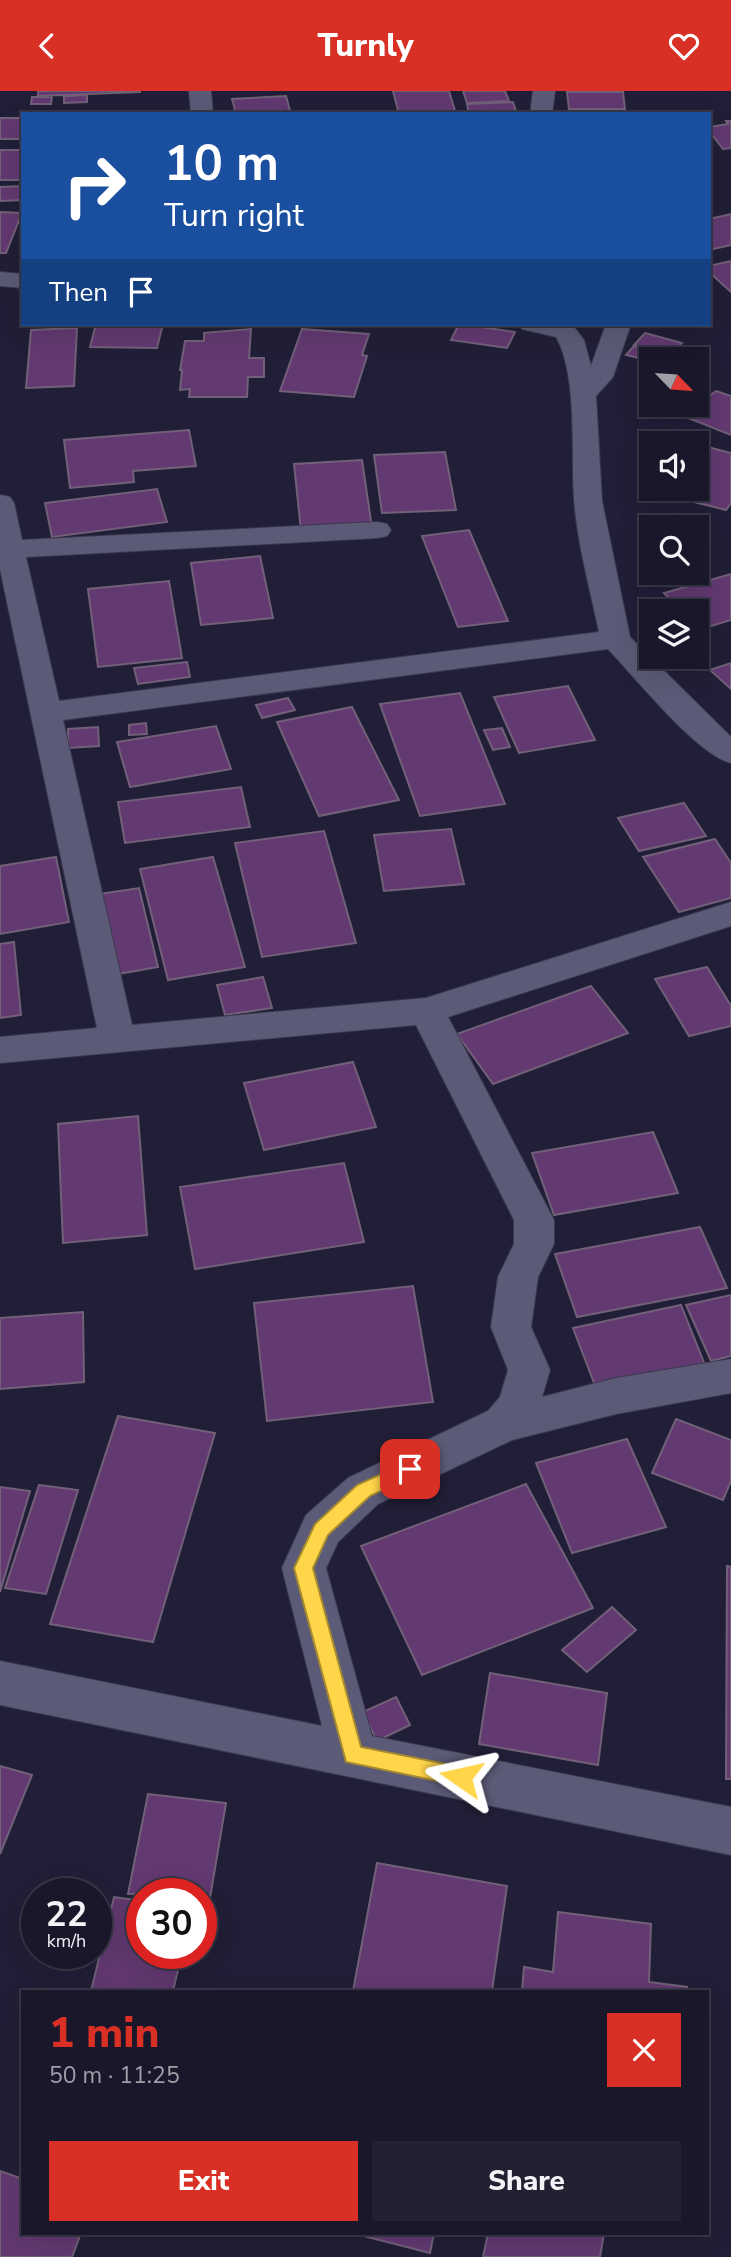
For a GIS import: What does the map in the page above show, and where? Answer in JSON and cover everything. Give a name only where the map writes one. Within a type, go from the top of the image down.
[{"type":"street","points":[[200,91],[202,112]]},
{"type":"street","points":[[541,112],[544,91]]},
{"type":"street","points":[[0,279],[21,281]]},
{"type":"street","points":[[540,326],[565,332],[571,340],[583,394],[587,501],[615,639],[705,732],[731,753]]},
{"type":"street","points":[[583,394],[600,377],[617,326]]},
{"type":"street","points":[[0,503],[117,1039]]},
{"type":"street","points":[[12,549],[377,530]]},
{"type":"street","points":[[47,712],[615,639]]},
{"type":"street","points":[[0,1050],[427,1011],[731,914]]},
{"type":"street","points":[[427,1011],[534,1220],[534,1244],[518,1277],[511,1327],[530,1370],[518,1405],[503,1424]]},
{"type":"street","points":[[353,1755],[304,1568],[321,1529],[363,1491],[503,1424],[628,1394],[731,1376]]},
{"type":"street","points":[[0,1683],[731,1831]]},
{"type":"building","points":[[38,91],[140,91],[140,92],[38,96]]},
{"type":"building","points":[[393,91],[449,91],[455,112],[398,112]]},
{"type":"building","points":[[463,91],[505,91],[509,101],[467,103]]},
{"type":"building","points":[[567,92],[623,92],[625,109],[569,109]]},
{"type":"building","points":[[87,95],[87,102],[64,103],[64,96]]},
{"type":"building","points":[[286,96],[290,112],[235,112],[232,99]]},
{"type":"building","points":[[32,97],[52,97],[51,104],[31,104]]},
{"type":"building","points":[[513,102],[516,112],[469,112],[467,104]]},
{"type":"building","points":[[0,118],[21,118],[21,139],[0,139]]},
{"type":"building","points":[[726,121],[731,121],[731,148],[723,149],[711,134],[711,127],[728,124]]},
{"type":"building","points":[[0,150],[21,150],[21,180],[0,180]]},
{"type":"building","points":[[21,186],[21,200],[0,201],[0,187]]},
{"type":"building","points":[[0,212],[21,213],[6,253],[0,253]]},
{"type":"building","points":[[731,214],[731,245],[711,250],[711,219]]},
{"type":"building","points":[[731,261],[731,292],[711,274],[711,266]]},
{"type":"building","points":[[95,326],[162,326],[157,348],[90,347]]},
{"type":"building","points":[[458,326],[515,332],[507,348],[451,340]]},
{"type":"building","points":[[77,328],[74,386],[26,388],[31,330]]},
{"type":"building","points":[[251,329],[249,358],[264,358],[264,377],[248,377],[247,397],[189,397],[190,389],[180,390],[185,341],[204,341],[204,333]]},
{"type":"building","points":[[302,329],[369,334],[362,355],[367,356],[354,397],[280,391]]},
{"type":"building","points":[[645,333],[682,343],[678,347],[634,345]]},
{"type":"building","points":[[634,346],[639,347],[639,358],[626,355]]},
{"type":"building","points":[[716,391],[731,396],[731,435],[686,417],[709,417],[709,396]]},
{"type":"building","points":[[189,430],[196,466],[133,471],[134,482],[70,488],[64,440]]},
{"type":"building","points":[[709,447],[731,453],[731,503],[726,510],[690,501],[709,501]]},
{"type":"building","points":[[445,452],[456,510],[382,513],[374,455]]},
{"type":"building","points":[[362,460],[372,528],[301,531],[294,464]]},
{"type":"building","points":[[157,489],[167,522],[52,537],[45,503]]},
{"type":"building","points":[[469,530],[508,621],[458,627],[422,536]]},
{"type":"building","points":[[260,556],[273,618],[201,625],[191,563]]},
{"type":"building","points":[[731,574],[731,620],[709,627],[709,599],[669,599],[664,593],[692,585],[709,585],[709,580]]},
{"type":"building","points":[[169,581],[182,658],[98,667],[88,589]]},
{"type":"building","points":[[187,662],[190,677],[138,684],[134,668]]},
{"type":"building","points":[[731,663],[731,689],[710,670]]},
{"type":"building","points":[[568,686],[595,740],[519,753],[494,697]]},
{"type":"building","points":[[460,693],[505,804],[420,816],[380,704]]},
{"type":"building","points":[[288,698],[295,710],[262,718],[256,705]]},
{"type":"building","points":[[352,707],[399,800],[319,816],[277,722]]},
{"type":"building","points":[[146,723],[147,734],[129,735],[129,725]]},
{"type":"building","points":[[216,726],[231,769],[130,787],[117,742]]},
{"type":"building","points":[[98,727],[99,746],[68,748],[68,729]]},
{"type":"building","points":[[502,728],[510,747],[493,750],[484,730]]},
{"type":"building","points":[[241,787],[250,827],[125,843],[118,802]]},
{"type":"building","points":[[684,803],[706,836],[639,851],[618,818]]},
{"type":"building","points":[[451,829],[464,884],[384,891],[374,835]]},
{"type":"building","points":[[324,831],[356,943],[262,957],[235,843]]},
{"type":"building","points":[[715,839],[731,863],[731,898],[679,912],[643,857]]},
{"type":"building","points":[[56,857],[69,922],[0,934],[0,866]]},
{"type":"building","points":[[213,857],[245,967],[168,980],[140,869]]},
{"type":"building","points":[[139,888],[158,967],[118,974],[99,894]]},
{"type":"building","points":[[14,942],[21,1015],[0,1018],[0,944]]},
{"type":"building","points":[[707,967],[731,1006],[731,1026],[689,1036],[655,979]]},
{"type":"building","points":[[263,977],[272,1008],[225,1015],[217,985]]},
{"type":"building","points":[[591,986],[628,1033],[493,1084],[457,1034]]},
{"type":"building","points":[[353,1062],[376,1127],[264,1150],[244,1083]]},
{"type":"building","points":[[138,1116],[147,1235],[63,1243],[58,1124]]},
{"type":"building","points":[[653,1132],[678,1193],[554,1215],[532,1153]]},
{"type":"building","points":[[344,1163],[364,1242],[195,1269],[180,1187]]},
{"type":"building","points":[[700,1227],[727,1288],[577,1317],[555,1254]]},
{"type":"building","points":[[413,1286],[433,1402],[267,1421],[254,1303]]},
{"type":"building","points":[[731,1295],[731,1356],[711,1361],[686,1305]]},
{"type":"building","points":[[681,1305],[705,1365],[596,1388],[573,1328]]},
{"type":"building","points":[[83,1312],[84,1382],[0,1389],[0,1318]]},
{"type":"building","points":[[118,1416],[215,1433],[153,1642],[50,1624]]},
{"type":"building","points":[[676,1419],[731,1440],[731,1481],[723,1500],[652,1473]]},
{"type":"building","points":[[627,1439],[666,1527],[572,1553],[536,1463]]},
{"type":"building","points":[[526,1484],[593,1608],[422,1675],[361,1546]]},
{"type":"building","points":[[39,1485],[78,1490],[46,1594],[5,1588]]},
{"type":"building","points":[[0,1487],[30,1491],[0,1592]]},
{"type":"building","points":[[727,1566],[731,1567],[731,1779],[726,1779]]},
{"type":"building","points":[[612,1607],[636,1630],[587,1672],[562,1650]]},
{"type":"building","points":[[490,1673],[607,1693],[598,1765],[479,1744]]},
{"type":"building","points":[[396,1697],[410,1725],[377,1741],[363,1712]]},
{"type":"building","points":[[0,1766],[32,1775],[0,1854]]},
{"type":"building","points":[[148,1794],[226,1803],[213,1878],[131,1878]]},
{"type":"building","points":[[377,1863],[507,1886],[492,1990],[353,1990]]},
{"type":"building","points":[[114,1897],[126,1899],[126,1969],[178,1969],[173,1990],[91,1990],[96,1969],[112,1969]]},
{"type":"building","points":[[558,1912],[651,1924],[649,1982],[687,1987],[687,1990],[522,1990],[524,1967],[553,1972]]},
{"type":"building","points":[[0,2171],[21,2178],[21,2235],[80,2235],[72,2257],[0,2257]]},
{"type":"building","points":[[360,2235],[434,2235],[430,2253]]},
{"type":"building","points":[[488,2235],[604,2235],[600,2257],[483,2257]]},
{"type":"route","points":[[410,1469],[363,1491],[321,1529],[304,1568],[353,1755],[461,1777]]}]
